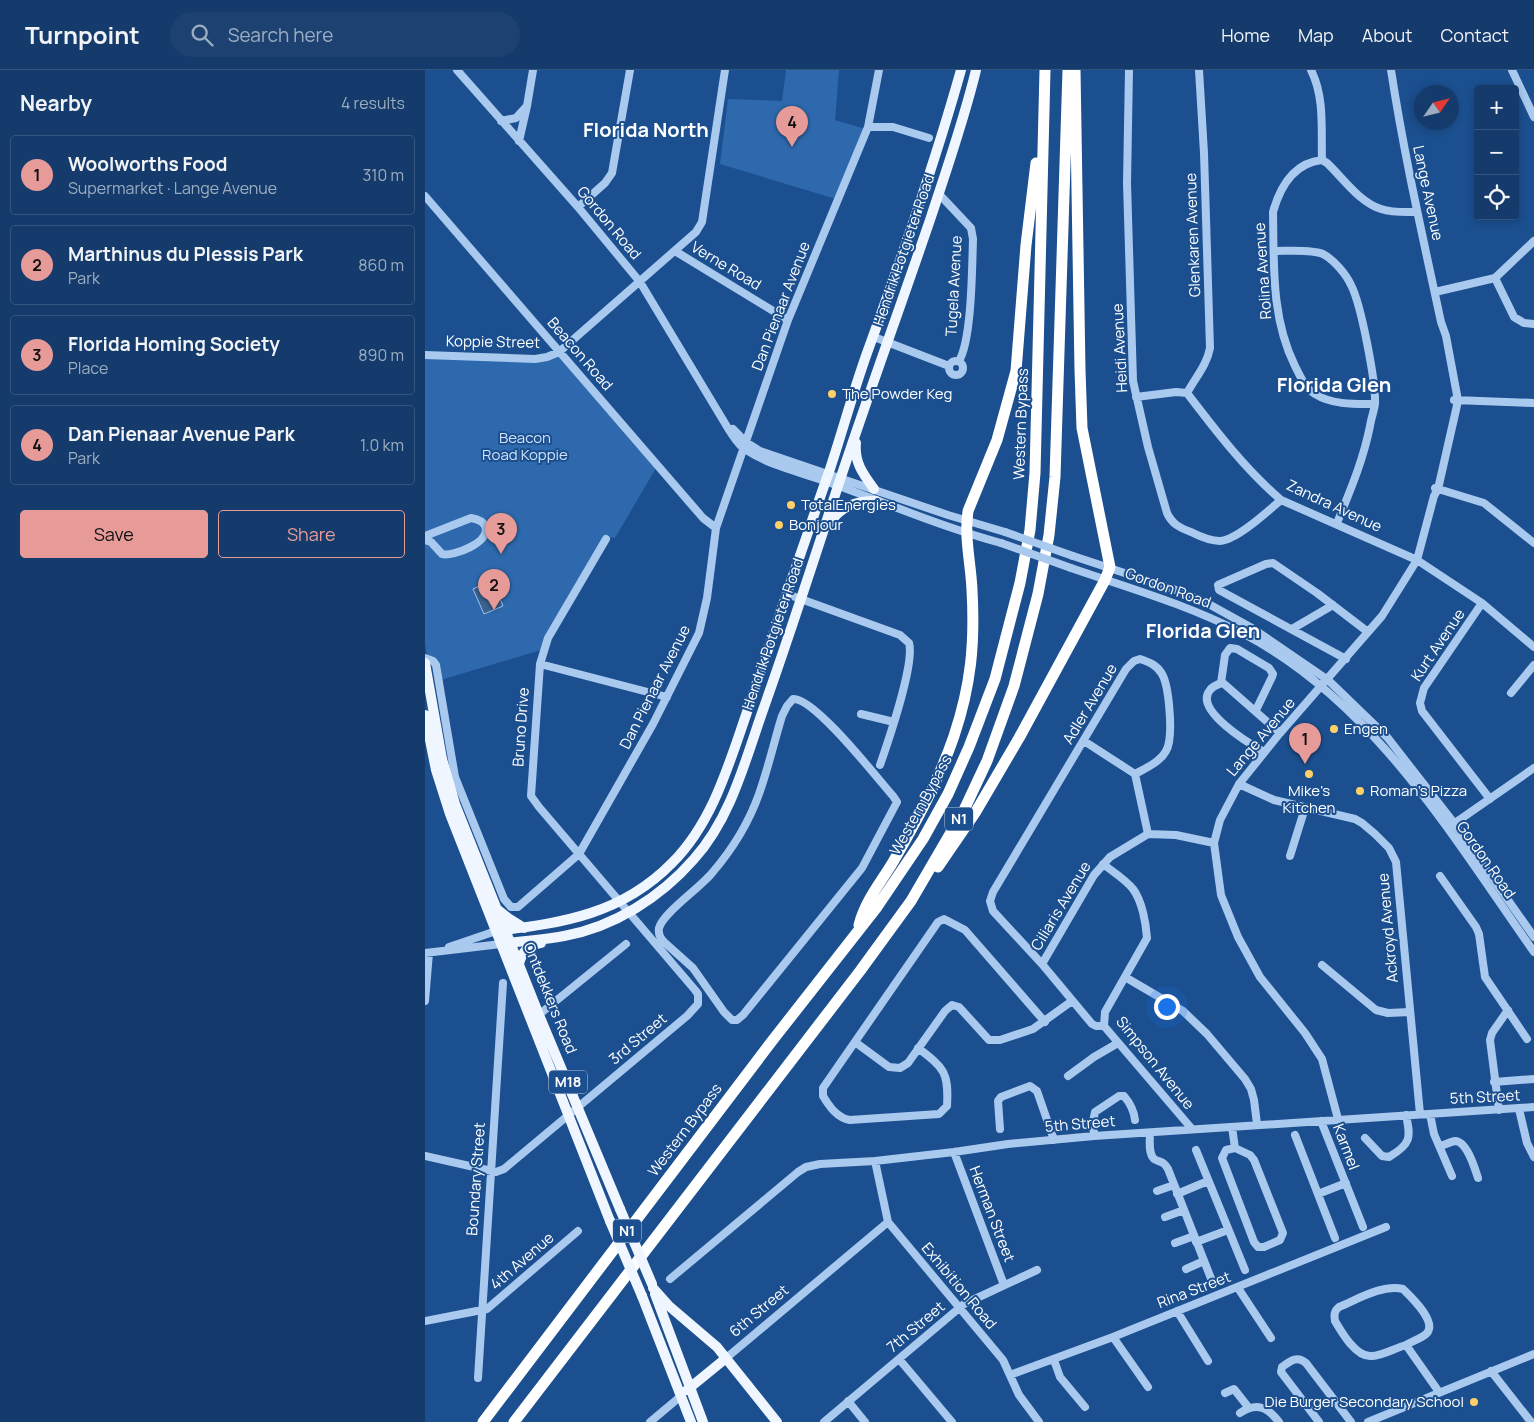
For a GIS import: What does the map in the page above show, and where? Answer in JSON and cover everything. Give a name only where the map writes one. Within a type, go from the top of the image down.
[{"type":"highway","name":"Western Bypass","points":[[483,1422],[772,1041],[877,907],[923,839],[951,787],[969,748],[995,679],[1020,583],[1030,530],[1035,473],[1045,70]]},
{"type":"highway","name":"N1","points":[[514,1422],[860,971],[911,900],[964,810],[987,761],[1014,686],[1038,594],[1049,535],[1055,477],[1068,70]]},
{"type":"highway","points":[[911,900],[924,887],[975,813],[1019,738],[1105,580],[1110,567],[1082,428],[1075,70]]},
{"type":"highway","points":[[858,932],[861,916],[871,896],[893,861],[938,777],[954,736],[971,670],[974,630],[966,534],[968,511],[997,440],[1016,371],[1026,245],[1044,99]]},
{"type":"main road","name":"Hendrik Potgieter Road","points":[[500,931],[581,917],[619,901],[645,885],[672,863],[697,832],[709,812],[730,761],[827,477],[941,141],[961,70]]},
{"type":"main road","name":"Hendrik Potgieter Road","points":[[506,944],[566,936],[606,923],[647,902],[682,872],[696,857],[709,840],[729,804],[939,194],[958,136],[976,70]]},
{"type":"main road","points":[[861,418],[856,442],[857,460],[863,475],[874,489]]},
{"type":"main road","points":[[818,548],[829,524],[844,507],[859,502],[877,501]]},
{"type":"main road","name":"Ontdekkers Road","points":[[425,663],[447,780],[471,847],[497,910],[500,931]]},
{"type":"main road","name":"Ontdekkers Road","points":[[425,715],[433,760],[443,794],[535,1017],[579,1106],[652,1286],[703,1422]]},
{"type":"main road","points":[[497,910],[524,928]]},
{"type":"main road","points":[[519,964],[521,956],[526,949],[566,936]]},
{"type":"main road","name":"Ontdekkers Road","points":[[506,944],[519,964],[569,1115],[691,1422]]},
{"type":"main road","points":[[652,1286],[669,1306],[711,1341],[777,1422]]},
{"type":"main road","name":"6th Street","points":[[681,1396],[725,1359]]},
{"type":"street","name":"Gordon Road","points":[[457,70],[641,282],[718,411],[745,446],[827,477],[877,501],[966,534],[1001,543],[1187,608],[1237,630],[1325,683],[1383,745],[1423,795],[1534,952]]},
{"type":"street","points":[[519,141],[533,70]]},
{"type":"street","points":[[577,207],[605,183],[612,173],[630,70]]},
{"type":"street","points":[[559,352],[696,232],[702,222],[725,70]]},
{"type":"street","name":"Dan Pienaar Avenue","points":[[425,658],[433,661],[436,666],[455,777],[506,903],[511,907],[518,907],[579,854],[667,697],[696,640],[702,624],[716,528],[788,320],[868,127],[879,70]]},
{"type":"street","name":"Heidi Avenue","points":[[1129,70],[1127,183],[1133,381],[1167,513],[1173,522],[1195,534],[1217,541],[1232,538],[1254,523],[1281,500]]},
{"type":"street","name":"Glenkaren Avenue","points":[[1187,393],[1193,381],[1205,366],[1210,348],[1204,152],[1199,70]]},
{"type":"street","points":[[1311,70],[1318,86],[1320,99],[1321,160],[1327,163],[1369,204],[1395,212],[1417,212]]},
{"type":"street","name":"Lange Avenue","points":[[1338,1119],[1322,1059],[1305,1032],[1260,977],[1238,937],[1221,895],[1215,843],[1220,820],[1239,784],[1264,752],[1382,616],[1417,560],[1435,491],[1455,403],[1435,292],[1399,123],[1391,70]]},
{"type":"street","points":[[1513,70],[1534,117]]},
{"type":"street","points":[[501,121],[512,119],[527,106]]},
{"type":"street","points":[[512,119],[523,125]]},
{"type":"street","points":[[868,127],[893,126],[929,138]]},
{"type":"street","name":"Rolina Avenue","points":[[1321,160],[1313,162],[1289,176],[1281,188],[1273,212],[1278,314],[1290,356],[1309,390],[1329,400],[1350,404],[1375,404]]},
{"type":"street","name":"Tugela Avenue","points":[[874,337],[949,366],[951,373],[959,374],[963,368],[959,361],[964,347],[968,318],[973,239],[971,228],[939,194]]},
{"type":"street","name":"Beacon Road","points":[[425,196],[703,518],[716,528]]},
{"type":"street","points":[[1435,292],[1495,278],[1534,240]]},
{"type":"street","name":"Verne Road","points":[[675,251],[788,320]]},
{"type":"street","points":[[1274,251],[1321,253],[1329,258],[1348,279],[1357,301],[1372,375],[1375,404],[1358,473],[1337,523]]},
{"type":"street","points":[[1495,278],[1514,317],[1524,323],[1534,324]]},
{"type":"street","name":"Koppie Street","points":[[425,355],[535,359],[559,352]]},
{"type":"street","points":[[949,366],[953,361],[959,361]]},
{"type":"street","points":[[1136,397],[1176,392],[1187,393]]},
{"type":"street","name":"Zandra Avenue","points":[[1187,393],[1223,440],[1266,487],[1281,500],[1337,523],[1417,560],[1482,603],[1534,647]]},
{"type":"street","points":[[1455,403],[1534,403]]},
{"type":"street","name":"Gordon Road","points":[[839,482],[874,489],[1173,589],[1205,602],[1252,628],[1325,683],[1387,737],[1455,823],[1534,937]]},
{"type":"street","points":[[1435,491],[1484,503],[1534,543]]},
{"type":"street","points":[[471,518],[481,522],[486,528],[485,535],[474,545],[448,555],[442,554],[425,538],[471,518]]},
{"type":"street","name":"Bruno Drive","points":[[606,539],[548,638],[540,664],[531,796],[619,901]]},
{"type":"street","points":[[1346,659],[1219,590],[1219,585],[1266,564],[1273,564],[1333,605],[1368,632]]},
{"type":"street","points":[[787,594],[900,635],[909,643],[910,657],[894,722],[880,765]]},
{"type":"street","name":"Kurt Avenue","points":[[1482,603],[1428,681],[1420,703],[1422,710],[1490,798]]},
{"type":"street","points":[[1292,629],[1333,605]]},
{"type":"street","points":[[1255,710],[1273,674],[1269,668],[1237,649],[1230,648],[1225,655],[1221,683],[1208,692],[1206,696],[1207,707],[1226,725],[1264,752]]},
{"type":"street","name":"Adler Avenue","points":[[1042,964],[993,910],[990,900],[1126,669],[1134,661],[1140,659],[1152,664],[1163,675],[1169,710],[1169,742],[1167,750],[1160,758],[1135,774]]},
{"type":"street","points":[[540,664],[667,697]]},
{"type":"street","points":[[1511,693],[1534,665]]},
{"type":"street","points":[[1221,683],[1227,686],[1281,733]]},
{"type":"street","points":[[799,699],[837,730],[895,799],[895,805],[862,868],[737,1020],[730,1020],[693,968],[664,942],[659,933],[660,926],[678,905],[705,882],[720,864],[737,838],[759,795],[782,716],[791,700],[799,699]]},
{"type":"street","points":[[861,714],[894,722]]},
{"type":"street","points":[[1084,741],[1135,774],[1148,834],[1176,835],[1215,843]]},
{"type":"street","points":[[1447,829],[1534,768]]},
{"type":"street","name":"Ackroyd Avenue","points":[[1239,784],[1274,800],[1363,823],[1393,854],[1396,862],[1420,1114]]},
{"type":"street","points":[[1290,856],[1305,808]]},
{"type":"street","name":"Ciliaris Avenue","points":[[1042,964],[1090,882],[1103,864],[1116,853],[1148,834]]},
{"type":"street","points":[[1103,864],[1127,883],[1137,895],[1146,926],[1147,938],[1145,944],[1125,977],[1183,1011],[1207,1034],[1251,1089],[1257,1124]]},
{"type":"street","points":[[1440,876],[1476,927],[1479,934],[1485,976],[1527,1040]]},
{"type":"street","name":"3rd Street","points":[[490,1171],[496,1172],[504,1169],[694,1010],[698,1004],[698,994],[619,901]]},
{"type":"street","points":[[918,1048],[943,1070],[947,1100],[945,1109],[933,1115],[850,1120],[841,1117],[830,1107],[823,1096],[823,1088],[938,922],[944,919],[950,920],[965,930],[1045,1022]]},
{"type":"street","points":[[430,952],[500,931]]},
{"type":"street","points":[[430,952],[506,944]]},
{"type":"street","points":[[535,1017],[625,944]]},
{"type":"street","points":[[425,1000],[430,952]]},
{"type":"street","points":[[1042,964],[1092,1024],[1104,1026]]},
{"type":"street","points":[[1322,964],[1376,1010],[1388,1013],[1410,1012]]},
{"type":"street","points":[[683,976],[693,968]]},
{"type":"street","name":"Simpson Avenue","points":[[1125,977],[1105,1012],[1104,1026],[1192,1129]]},
{"type":"street","name":"Boundary Street","points":[[477,1378],[503,983]]},
{"type":"street","points":[[855,1042],[889,1067],[895,1069],[904,1066],[945,1011],[952,1005],[959,1007],[986,1038],[993,1041],[1033,1029],[1072,1001]]},
{"type":"street","points":[[1499,1110],[1494,1082],[1491,1036],[1508,1010]]},
{"type":"street","points":[[1068,1076],[1094,1057],[1118,1043]]},
{"type":"street","points":[[1494,1082],[1534,1079]]},
{"type":"street","points":[[999,1129],[998,1101],[1001,1097],[1030,1086],[1037,1091],[1054,1140]]},
{"type":"street","points":[[1094,1136],[1093,1122],[1095,1112],[1119,1096],[1124,1096],[1127,1100],[1133,1109],[1135,1120]]},
{"type":"street","name":"5th Street","points":[[670,1280],[798,1172],[820,1164],[875,1161],[992,1146],[1094,1136],[1232,1128],[1257,1124],[1534,1108]]},
{"type":"street","points":[[1519,1109],[1526,1138],[1534,1157]]},
{"type":"street","points":[[1430,1114],[1433,1130],[1452,1176]]},
{"type":"street","points":[[1365,1138],[1382,1156],[1389,1157],[1409,1140],[1410,1134],[1406,1115]]},
{"type":"street","name":"Karmel","points":[[1321,1121],[1363,1227]]},
{"type":"street","points":[[1232,1128],[1235,1148]]},
{"type":"street","points":[[1150,1133],[1151,1154],[1155,1160],[1162,1162],[1166,1166],[1212,1281]]},
{"type":"street","points":[[1295,1135],[1335,1238]]},
{"type":"street","points":[[1439,1146],[1455,1141],[1460,1143],[1469,1154],[1478,1178]]},
{"type":"street","points":[[1235,1148],[1250,1155],[1254,1160],[1283,1233],[1280,1240],[1264,1247],[1258,1247],[1254,1242],[1222,1158],[1225,1150],[1235,1148]]},
{"type":"street","points":[[1196,1150],[1245,1270]]},
{"type":"street","name":"Herman Street","points":[[954,1152],[1004,1285]]},
{"type":"street","points":[[425,1156],[490,1171]]},
{"type":"street","name":"Exhibition Road","points":[[875,1161],[888,1222],[1003,1360],[1024,1403],[1039,1422]]},
{"type":"street","points":[[1177,1194],[1208,1181]]},
{"type":"street","name":"Karmel","points":[[1318,1194],[1345,1183]]},
{"type":"street","points":[[1157,1191],[1174,1185]]},
{"type":"street","points":[[1165,1217],[1184,1210]]},
{"type":"street","name":"6th Street","points":[[725,1359],[888,1222]]},
{"type":"street","name":"Rina Street","points":[[1010,1374],[1054,1360],[1113,1337],[1387,1227]]},
{"type":"street","points":[[1175,1243],[1228,1230]]},
{"type":"street","name":"4th Avenue","points":[[482,1310],[490,1307],[578,1231]]},
{"type":"street","points":[[1186,1269],[1204,1262]]},
{"type":"street","name":"7th Street","points":[[824,1422],[959,1308],[1037,1270]]},
{"type":"street","points":[[1392,1287],[1403,1289],[1427,1317],[1429,1324],[1426,1334],[1406,1344],[1377,1356],[1363,1354],[1357,1351],[1338,1327],[1335,1321],[1335,1311],[1339,1307],[1381,1290],[1392,1287]]},
{"type":"street","points":[[1238,1288],[1271,1338]]},
{"type":"street","points":[[425,1321],[482,1310]]},
{"type":"street","points":[[1177,1311],[1208,1361]]},
{"type":"street","points":[[1113,1337],[1148,1387]]},
{"type":"street","points":[[1406,1344],[1439,1392]]},
{"type":"street","points":[[1368,1422],[1534,1354]]},
{"type":"street","points":[[1319,1422],[1281,1372],[1282,1367],[1295,1359],[1301,1358],[1307,1362],[1351,1422]]},
{"type":"street","points":[[899,1359],[952,1422]]},
{"type":"street","points":[[1054,1360],[1060,1377],[1085,1408]]},
{"type":"street","points":[[1491,1371],[1531,1422]]},
{"type":"street","points":[[1225,1392],[1234,1389],[1249,1408]]},
{"type":"street","name":"6th Street","points":[[650,1422],[681,1396]]},
{"type":"street","points":[[848,1401],[865,1422]]},
{"type":"street","points":[[1240,1413],[1249,1408],[1263,1408],[1272,1413],[1279,1422]]},
{"type":"green space","points":[[786,70],[839,70],[835,120],[869,130],[839,200],[720,164],[728,99],[782,101]]},
{"type":"green space","name":"Beacon Road Koppie","points":[[559,354],[656,468],[615,538],[606,537],[541,650],[441,680],[427,656],[425,644],[425,357],[536,361]]},
{"type":"shaded area","points":[[492,580],[503,606],[484,614],[473,589]]},
{"type":"place","name":"Dan Pienaar Avenue Park","points":[[792,147]]},
{"type":"place","name":"The Powder Keg","points":[[832,394]]},
{"type":"place","name":"TotalEnergies","points":[[791,505]]},
{"type":"place","name":"Bonjour","points":[[779,525]]},
{"type":"place","name":"Florida Homing Society","points":[[501,554]]},
{"type":"place","name":"Marthinus du Plessis Park","points":[[494,610]]},
{"type":"place","name":"Engen","points":[[1334,729]]},
{"type":"place","name":"Woolworths Food","points":[[1305,764]]},
{"type":"place","name":"Mike's Kitchen","points":[[1309,774]]},
{"type":"place","name":"Roman's Pizza","points":[[1360,791]]},
{"type":"place","name":"Die Burger Secondary School","points":[[1474,1402]]},
{"type":"district","name":"Florida North","points":[[646,130]]},
{"type":"district","name":"Florida Glen","points":[[1334,385]]},
{"type":"district","name":"Florida Glen","points":[[1203,631]]}]
